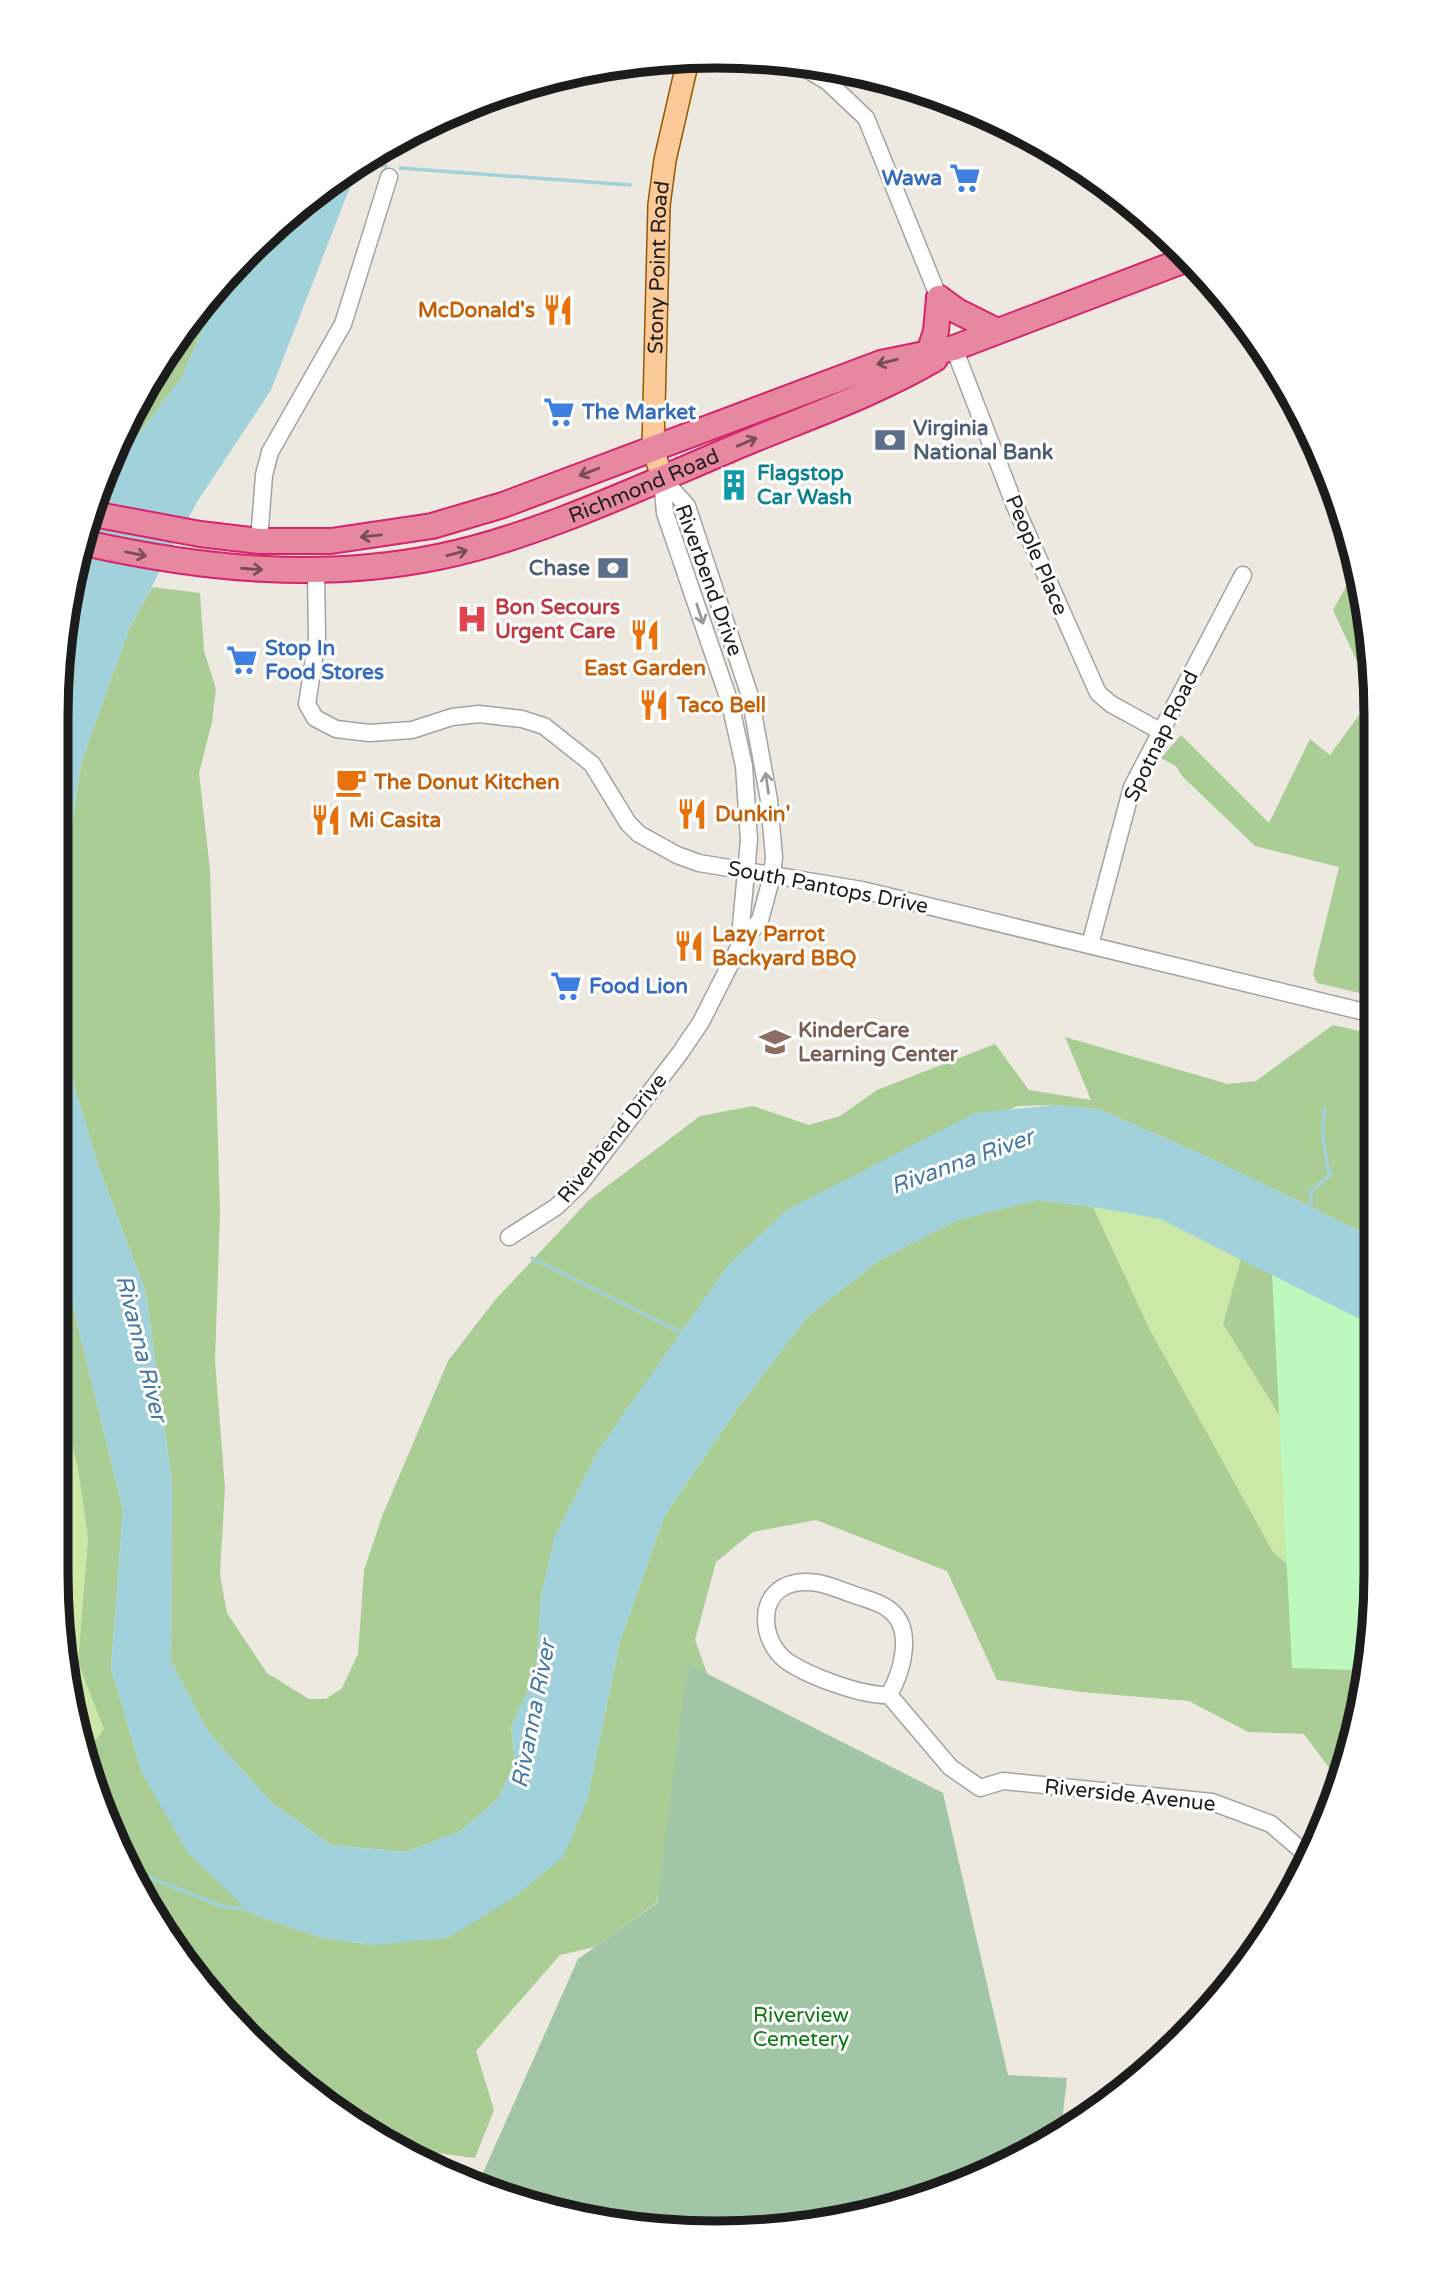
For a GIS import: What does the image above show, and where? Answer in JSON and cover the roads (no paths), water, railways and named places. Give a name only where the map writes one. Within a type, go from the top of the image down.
[{"type":"highway","name":"Richmond Road","points":[[91,544],[188,562],[255,569],[316,570],[396,565],[451,554],[512,536],[662,478],[890,385],[954,348],[1178,263]]},
{"type":"highway","points":[[929,353],[938,318],[939,298],[997,331]]},
{"type":"highway","name":"Richmond Road","points":[[101,515],[200,534],[259,541],[331,541],[442,524],[503,505],[881,363],[954,348]]},
{"type":"main road","name":"Stony Point Road","points":[[662,478],[653,448],[659,205],[667,149],[686,69]]},
{"type":"street","points":[[820,77],[866,118],[939,298]]},
{"type":"street","points":[[259,541],[264,475],[270,452],[343,324],[389,177]]},
{"type":"street","name":"People Place","points":[[954,348],[1015,506],[1098,693],[1111,705],[1160,731]]},
{"type":"street","name":"Riverbend Drive","points":[[662,478],[665,513],[736,727],[749,803],[739,947]]},
{"type":"street","name":"Riverbend Drive","points":[[509,1237],[556,1207],[589,1173],[701,1022],[739,947],[760,920],[772,876],[774,856],[769,800],[750,696],[687,506],[662,478]]},
{"type":"street","name":"South Pantops Drive","points":[[316,570],[317,639],[307,704],[315,718],[332,727],[369,733],[391,733],[452,717],[479,714],[522,719],[544,726],[592,764],[628,824],[639,834],[677,855],[772,876],[862,890],[1364,1012]]},
{"type":"street","name":"Spotnap Road","points":[[1090,945],[1126,805],[1160,731],[1243,575]]},
{"type":"street","points":[[818,1581],[888,1608],[898,1621],[905,1652],[901,1674],[889,1695],[870,1696],[790,1663],[776,1652],[766,1635],[765,1620],[777,1592],[793,1583],[818,1581]]},
{"type":"street","name":"Riverside Avenue","points":[[889,1695],[950,1767],[980,1788],[1003,1782],[1212,1802],[1271,1824],[1301,1850]]},
{"type":"water","points":[[353,179],[271,390],[197,502],[129,629],[82,760],[68,848],[70,674],[74,631],[90,548],[125,452],[182,377],[210,312],[229,289],[289,229]]},
{"type":"water","name":"Rivanna River","points":[[68,1065],[98,1165],[146,1293],[172,1483],[171,1662],[208,1732],[272,1803],[331,1845],[406,1852],[461,1831],[498,1799],[515,1763],[511,1726],[536,1674],[541,1597],[555,1537],[598,1451],[728,1265],[787,1210],[975,1113],[1055,1105],[1099,1109],[1212,1159],[1364,1233],[1364,1321],[1160,1219],[1038,1200],[958,1220],[880,1260],[808,1316],[739,1406],[665,1515],[620,1641],[587,1800],[563,1857],[513,1898],[448,1938],[371,1945],[318,1937],[252,1914],[188,1853],[142,1773],[111,1668],[123,1510],[68,1285]]},
{"type":"waterway","points":[[375,165],[386,166]]},
{"type":"waterway","points":[[400,168],[630,185]]},
{"type":"waterway","points":[[1311,1207],[1311,1191],[1330,1175],[1324,1142],[1325,1108]]},
{"type":"waterway","points":[[532,1258],[680,1332]]},
{"type":"waterway","points":[[143,1875],[221,1906],[254,1910]]},
{"type":"place","name":"Wawa","points":[[965,178]]},
{"type":"place","name":"McDonald's","points":[[558,310]]},
{"type":"place","name":"The Market","points":[[559,412]]},
{"type":"place","name":"Virginia National Bank","points":[[890,440]]},
{"type":"place","name":"Flagstop Car Wash","points":[[734,485]]},
{"type":"place","name":"Chase","points":[[613,568]]},
{"type":"place","name":"Bon Secours Urgent Care","points":[[472,619]]},
{"type":"place","name":"East Garden","points":[[645,635]]},
{"type":"place","name":"Stop In Food Stores","points":[[242,660]]},
{"type":"place","name":"Taco Bell","points":[[654,705]]},
{"type":"place","name":"The Donut Kitchen","points":[[351,782]]},
{"type":"place","name":"Dunkin'","points":[[692,814]]},
{"type":"place","name":"Mi Casita","points":[[326,820]]},
{"type":"place","name":"Lazy Parrot Backyard BBQ","points":[[689,946]]},
{"type":"place","name":"Food Lion","points":[[566,986]]},
{"type":"place","name":"KinderCare Learning Center","points":[[775,1042]]},
{"type":"park label","name":"Riverview Cemetery","points":[[801,2027]]}]
